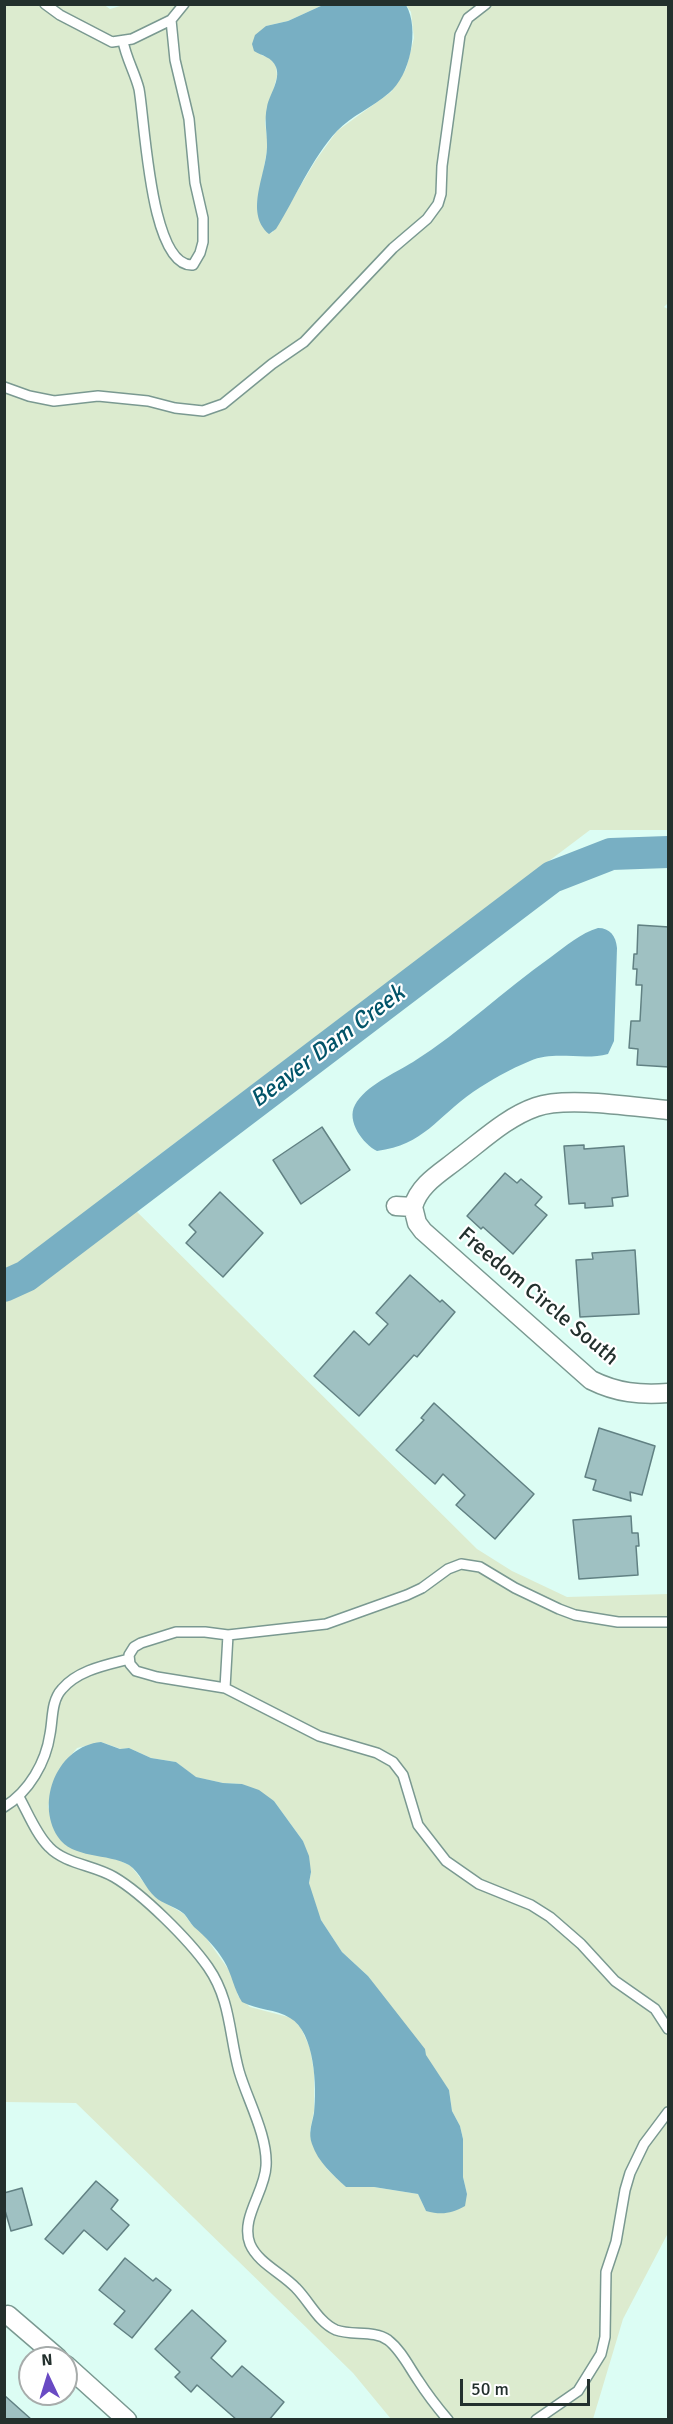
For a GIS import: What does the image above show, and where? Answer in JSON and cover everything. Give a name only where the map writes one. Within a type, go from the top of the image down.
[{"type":"street","name":"Freedom Circle South","points":[[669,1110],[564,1102],[537,1107],[507,1122],[428,1182],[405,1207],[423,1231],[591,1380],[606,1388],[624,1393],[644,1395],[669,1393]]},
{"type":"street","points":[[8,2315],[44,2346]]},
{"type":"street","points":[[78,2377],[127,2420]]},
{"type":"lane","points":[[45,4],[60,15],[112,42],[132,39],[171,20],[184,4]]},
{"type":"lane","points":[[4,387],[48,400],[67,401],[98,396],[148,401],[175,408],[203,411],[223,404],[272,364],[304,342],[393,248],[427,219],[438,204],[460,35],[468,18],[486,4]]},
{"type":"lane","points":[[123,41],[139,90],[158,217],[165,240],[177,260],[194,265],[203,242],[203,218],[195,183],[189,119],[175,60],[171,20]]},
{"type":"lane","points":[[669,1622],[618,1622],[575,1615],[515,1588],[480,1567],[461,1564],[455,1565],[407,1595],[326,1624],[228,1635],[191,1631],[164,1634],[134,1647],[129,1659],[132,1668],[145,1674],[225,1688],[319,1736],[377,1753],[393,1762],[407,1784],[418,1825],[446,1861],[470,1879],[531,1905],[550,1917],[581,1944],[615,1981],[655,2009],[669,2029]]},
{"type":"lane","points":[[225,1688],[228,1635]]},
{"type":"lane","points":[[4,1807],[19,1797],[28,1786],[42,1760],[48,1744],[55,1700],[60,1691],[84,1672],[129,1659]]},
{"type":"lane","points":[[19,1797],[50,1848],[63,1857],[116,1878],[165,1918],[188,1942],[214,1976],[228,2013],[238,2067],[266,2156],[263,2185],[248,2227],[249,2242],[253,2249],[295,2287],[326,2325],[346,2333],[377,2335],[391,2342],[448,2420]]},
{"type":"lane","points":[[536,2420],[578,2391],[601,2354],[605,2337],[606,2272],[616,2242],[625,2190],[630,2173],[644,2144],[669,2112]]},
{"type":"green space","points":[[103,4],[110,9],[127,4],[323,5],[288,21],[266,26],[261,55],[270,58],[276,66],[277,76],[265,122],[268,145],[257,205],[272,233],[316,160],[337,131],[391,92],[406,69],[414,38],[411,12],[406,5],[668,5],[668,303],[664,307],[668,309],[668,830],[590,830],[114,1189],[477,1549],[512,1571],[567,1597],[668,1594],[668,2233],[623,2319],[593,2419],[391,2419],[353,2373],[76,2103],[5,2102],[5,5]],"holes":[[[101,1742],[121,1749],[129,1748],[151,1758],[176,1762],[195,1777],[223,1783],[242,1784],[274,1801],[303,1841],[311,1872],[309,1883],[313,1902],[321,1920],[342,1952],[368,1976],[449,2090],[452,2111],[460,2126],[463,2139],[463,2177],[467,2194],[426,2211],[418,2194],[374,2187],[346,2187],[326,2168],[310,2131],[314,2111],[314,2072],[310,2048],[301,2028],[292,2018],[250,2007],[238,1996],[233,1976],[202,1932],[193,1926],[184,1914],[155,1897],[131,1866],[66,1845],[48,1807],[59,1770],[77,1748]]]},
{"type":"water","points":[[323,5],[406,5],[412,26],[411,52],[402,75],[389,93],[355,116],[328,142],[276,229],[269,234],[261,225],[257,203],[266,155],[266,112],[277,72],[272,61],[254,51],[252,44],[255,35],[266,26],[288,21]]},
{"type":"water","points":[[598,928],[612,933],[617,948],[614,1041],[608,1054],[549,1056],[530,1061],[473,1092],[429,1129],[407,1143],[377,1151],[366,1143],[354,1125],[353,1111],[366,1092],[449,1037],[568,944]]},
{"type":"water","points":[[101,1742],[120,1749],[129,1748],[151,1758],[176,1762],[196,1777],[223,1783],[242,1784],[259,1790],[274,1801],[303,1841],[309,1856],[311,1872],[309,1883],[321,1920],[342,1952],[368,1976],[425,2049],[426,2055],[449,2090],[452,2111],[460,2126],[463,2139],[463,2177],[467,2194],[465,2206],[450,2212],[431,2212],[426,2211],[418,2194],[374,2187],[346,2187],[322,2162],[312,2144],[310,2132],[315,2102],[314,2075],[309,2047],[298,2025],[285,2015],[242,2002],[227,1966],[214,1947],[183,1913],[155,1897],[133,1868],[120,1861],[72,1849],[58,1837],[51,1823],[49,1808],[50,1792],[55,1778],[62,1764],[73,1753]]},
{"type":"building","points":[[638,925],[669,927],[669,1067],[637,1065],[638,1049],[629,1048],[631,1021],[640,1021],[642,985],[636,985],[637,969],[633,969],[634,954],[637,954]]},
{"type":"building","points":[[322,1127],[350,1170],[301,1204],[273,1160]]},
{"type":"building","points":[[584,1145],[584,1149],[624,1146],[628,1196],[612,1198],[613,1206],[585,1208],[585,1203],[569,1204],[564,1146]]},
{"type":"building","points":[[505,1173],[517,1183],[521,1179],[542,1197],[535,1205],[547,1215],[513,1254],[467,1216]]},
{"type":"building","points":[[220,1192],[263,1233],[223,1277],[186,1243],[196,1232],[189,1225]]},
{"type":"building","points":[[635,1250],[639,1314],[580,1317],[576,1260],[593,1259],[592,1253]]},
{"type":"building","points":[[410,1275],[440,1302],[442,1300],[455,1312],[417,1357],[414,1355],[359,1416],[314,1376],[354,1331],[369,1345],[388,1324],[376,1313]]},
{"type":"building","points":[[434,1403],[534,1494],[495,1539],[456,1505],[465,1495],[443,1474],[435,1484],[396,1450],[424,1420],[421,1418]]},
{"type":"building","points":[[599,1428],[655,1446],[642,1495],[630,1492],[631,1501],[593,1490],[596,1480],[585,1477]]},
{"type":"building","points":[[631,1516],[632,1533],[638,1533],[639,1546],[636,1546],[638,1575],[579,1579],[573,1520]]},
{"type":"building","points":[[96,2181],[118,2200],[111,2209],[129,2225],[107,2250],[84,2230],[63,2254],[45,2239]]},
{"type":"building","points":[[22,2188],[32,2225],[11,2231],[4,2207],[4,2193]]},
{"type":"building","points":[[125,2258],[153,2281],[156,2278],[171,2290],[132,2338],[114,2324],[125,2311],[99,2290]]},
{"type":"building","points":[[192,2310],[226,2341],[211,2358],[232,2377],[242,2366],[284,2402],[269,2420],[237,2420],[197,2385],[191,2392],[175,2377],[180,2372],[155,2349]]},
{"type":"building","points":[[4,2395],[32,2420],[4,2420]]},
{"type":"waterway","name":"Beaver Dam Creek","points":[[4,1286],[26,1276],[552,877],[611,854],[668,852]]}]
